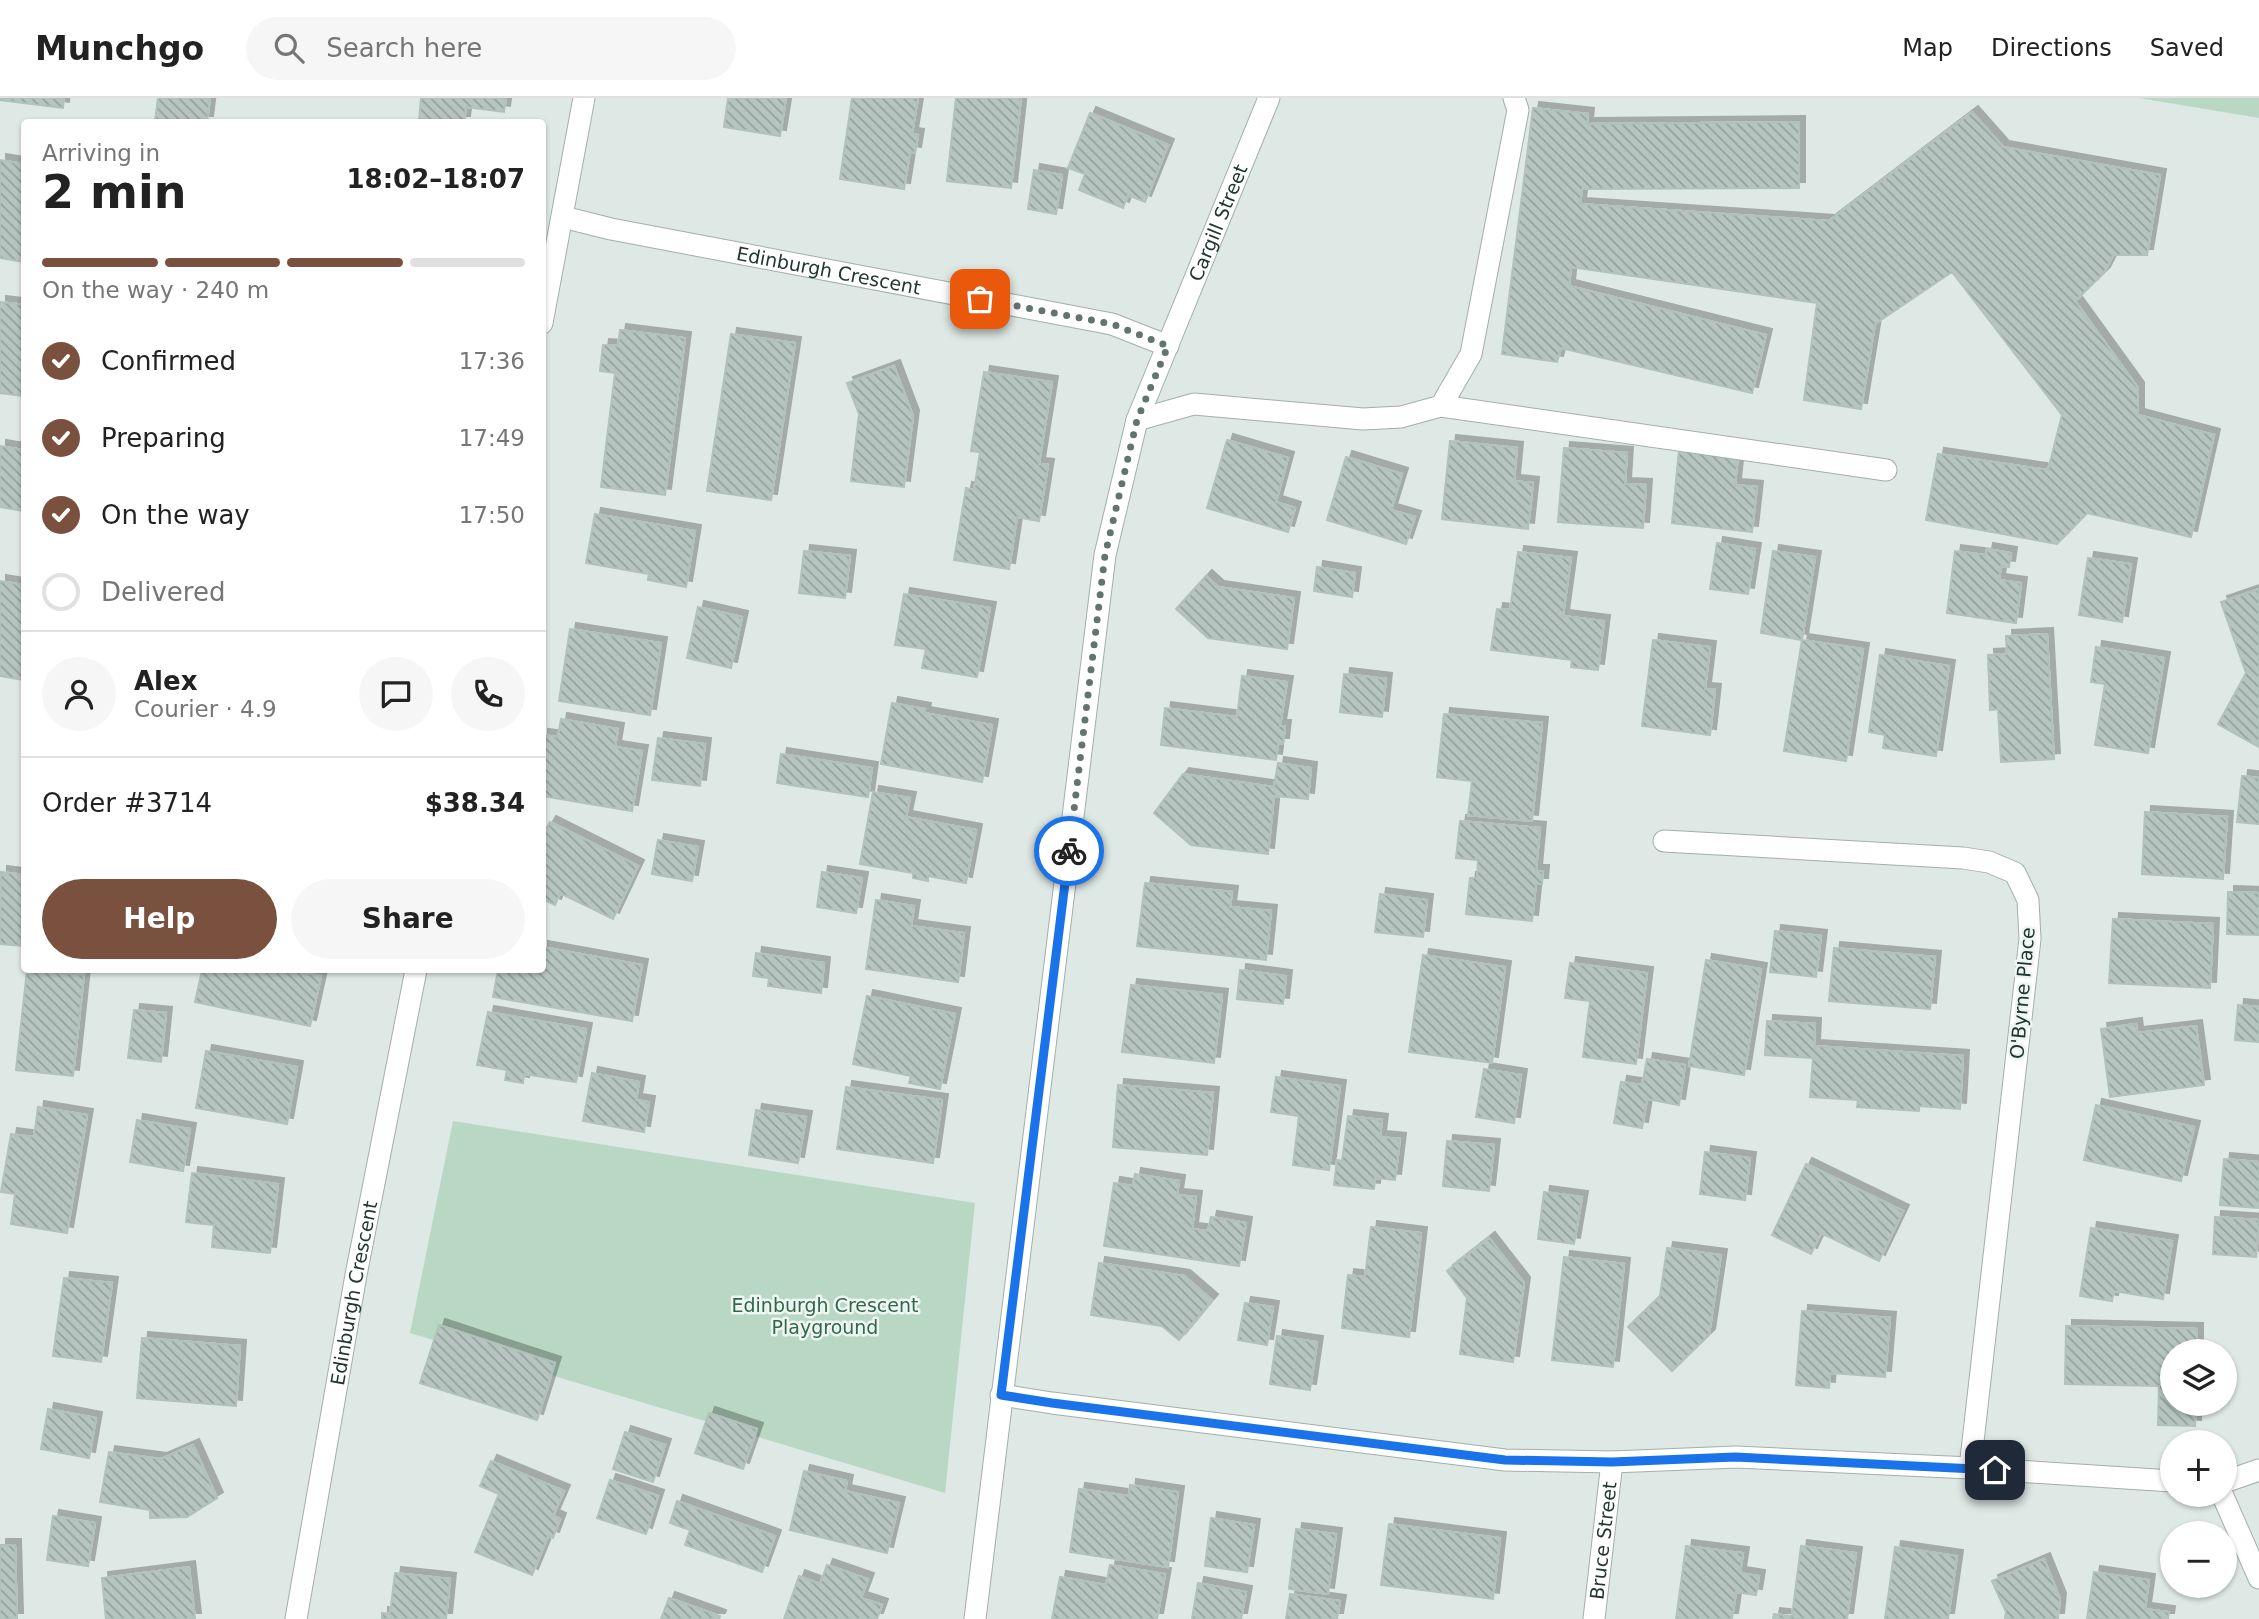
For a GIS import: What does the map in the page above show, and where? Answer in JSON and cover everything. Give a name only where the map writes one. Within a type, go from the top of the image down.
[{"type":"street","points":[[546,303],[584,98]]},
{"type":"street","name":"Cargill Street","points":[[1168,346],[1269,98]]},
{"type":"street","points":[[1441,406],[1471,354],[1518,110],[1514,98]]},
{"type":"street","name":"Edinburgh Crescent","points":[[563,217],[611,229],[1112,324],[1168,346]]},
{"type":"street","points":[[975,1619],[1105,555],[1137,420],[1168,346]]},
{"type":"street","points":[[1137,420],[1194,404],[1363,419],[1401,417],[1441,406],[1886,470]]},
{"type":"street","name":"O'Byrne Place","points":[[1664,841],[1976,860],[1989,862],[2015,873],[2024,891],[2028,900],[2030,939],[1970,1468]]},
{"type":"street","name":"Edinburgh Crescent","points":[[296,1619],[356,1275],[415,973]]},
{"type":"street","points":[[1001,1395],[1505,1460],[1612,1462],[1735,1457],[2160,1480]]},
{"type":"street","name":"Bruce Street","points":[[1594,1619],[1612,1462]]},
{"type":"street","points":[[2237,1478],[2259,1470]]},
{"type":"street","points":[[2228,1507],[2259,1578]]},
{"type":"green space","points":[[2139,98],[2259,98],[2259,118]]},
{"type":"green space","name":"Edinburgh Crescent Playground","points":[[453,1121],[975,1203],[945,1493],[410,1333]]},
{"type":"building","points":[[0,98],[64,98],[63,108]]},
{"type":"building","points":[[158,98],[210,98],[207,119],[155,119]]},
{"type":"building","points":[[421,98],[506,98],[504,112],[466,107],[464,119],[419,119]]},
{"type":"building","points":[[728,98],[786,98],[780,136],[724,127]]},
{"type":"building","points":[[852,98],[918,98],[912,134],[918,135],[915,153],[910,152],[904,189],[840,179]]},
{"type":"building","points":[[956,98],[1021,98],[1011,188],[947,181]]},
{"type":"building","points":[[1533,108],[1588,114],[1587,124],[1799,122],[1799,188],[1582,189],[1580,204],[1829,221],[1972,112],[2003,147],[2160,175],[2147,255],[2113,255],[2104,273],[2075,301],[2138,388],[2138,415],[2214,435],[2191,537],[2087,513],[2057,544],[1926,520],[1938,454],[2048,470],[2062,415],[1952,272],[1875,324],[1861,409],[1804,400],[1817,303],[1571,267],[1569,286],[1766,335],[1752,393],[1561,348],[1557,362],[1502,354]]},
{"type":"building","points":[[1090,113],[1168,145],[1145,202],[1128,195],[1123,208],[1079,190],[1085,174],[1068,168]]},
{"type":"building","points":[[0,160],[21,164],[21,262],[0,258]]},
{"type":"building","points":[[1034,170],[1062,175],[1056,214],[1028,209]]},
{"type":"building","points":[[0,302],[21,305],[21,396],[0,393]]},
{"type":"building","points":[[620,330],[685,338],[665,495],[601,487],[615,373],[600,371],[603,345],[618,346]]},
{"type":"building","points":[[731,334],[795,343],[771,500],[707,491]]},
{"type":"building","points":[[894,366],[913,416],[904,487],[851,481],[859,414],[847,383]]},
{"type":"building","points":[[984,372],[1052,382],[1039,464],[1048,465],[1039,521],[1017,517],[1009,569],[954,560],[966,488],[974,490],[980,452],[971,451]]},
{"type":"building","points":[[1227,440],[1288,458],[1276,502],[1295,508],[1288,532],[1207,508]]},
{"type":"building","points":[[1450,441],[1517,448],[1514,481],[1533,483],[1528,529],[1442,519]]},
{"type":"building","points":[[0,446],[21,450],[21,510],[0,507]]},
{"type":"building","points":[[1564,448],[1627,453],[1625,484],[1646,485],[1643,528],[1558,522]]},
{"type":"building","points":[[1679,450],[1738,456],[1735,485],[1757,487],[1752,532],[1672,523]]},
{"type":"building","points":[[1346,457],[1402,474],[1391,510],[1415,517],[1406,544],[1327,520]]},
{"type":"building","points":[[595,514],[695,531],[686,587],[648,580],[649,574],[586,563]]},
{"type":"building","points":[[1717,543],[1755,549],[1748,594],[1710,589]]},
{"type":"building","points":[[1987,549],[2011,553],[2009,567],[2001,566],[1999,580],[2021,583],[2016,623],[1947,613],[1955,551],[1986,555]]},
{"type":"building","points":[[804,551],[850,556],[845,598],[799,593]]},
{"type":"building","points":[[1773,551],[1815,557],[1802,640],[1761,633]]},
{"type":"building","points":[[1518,552],[1571,558],[1563,616],[1604,621],[1598,670],[1571,667],[1572,660],[1491,650],[1497,609],[1510,610]]},
{"type":"building","points":[[2088,558],[2131,564],[2122,622],[2079,615]]},
{"type":"building","points":[[1317,567],[1355,573],[1352,597],[1314,591]]},
{"type":"building","points":[[1206,576],[1218,587],[1294,598],[1287,649],[1208,638],[1176,609]]},
{"type":"building","points":[[0,581],[21,584],[21,680],[0,676]]},
{"type":"building","points":[[2259,589],[2259,747],[2218,724],[2246,673],[2221,602]]},
{"type":"building","points":[[904,594],[990,608],[977,677],[922,668],[926,649],[895,645]]},
{"type":"building","points":[[698,607],[742,617],[731,668],[687,658]]},
{"type":"building","points":[[570,629],[661,643],[650,715],[559,701]]},
{"type":"building","points":[[2047,634],[2054,759],[2001,762],[1998,709],[1990,710],[1988,655],[2007,654],[2006,636]]},
{"type":"building","points":[[1653,640],[1710,647],[1705,689],[1715,690],[1710,735],[1642,726]]},
{"type":"building","points":[[1802,640],[1863,649],[1846,761],[1784,751]]},
{"type":"building","points":[[2096,647],[2164,658],[2148,753],[2095,745],[2105,684],[2091,682]]},
{"type":"building","points":[[1880,655],[1949,666],[1936,756],[1883,748],[1885,735],[1869,732]]},
{"type":"building","points":[[1344,674],[1386,679],[1382,717],[1340,712]]},
{"type":"building","points":[[1242,676],[1287,682],[1280,726],[1285,726],[1283,744],[1278,744],[1276,760],[1161,745],[1165,708],[1237,717]]},
{"type":"building","points":[[892,703],[925,709],[924,713],[992,725],[982,782],[881,764]]},
{"type":"building","points":[[1444,714],[1542,723],[1532,821],[1468,815],[1472,781],[1437,777]]},
{"type":"building","points":[[561,719],[618,729],[615,747],[642,751],[632,811],[546,797],[546,736],[558,737]]},
{"type":"building","points":[[658,738],[705,744],[700,786],[652,780]]},
{"type":"building","points":[[781,754],[872,768],[868,797],[777,783]]},
{"type":"building","points":[[1278,763],[1311,768],[1308,799],[1274,796],[1268,854],[1191,845],[1154,813],[1183,774],[1274,787]]},
{"type":"building","points":[[2242,776],[2259,778],[2259,824],[2237,822]]},
{"type":"building","points":[[873,792],[910,798],[906,817],[976,830],[966,883],[928,876],[928,881],[913,878],[913,873],[860,864]]},
{"type":"building","points":[[2145,812],[2227,817],[2223,879],[2142,874]]},
{"type":"building","points":[[1460,821],[1540,828],[1536,871],[1543,871],[1542,884],[1536,884],[1532,921],[1466,914],[1470,878],[1477,878],[1478,860],[1456,858]]},
{"type":"building","points":[[550,822],[638,866],[613,919],[560,893],[555,905],[546,901],[546,829]]},
{"type":"building","points":[[658,840],[698,847],[692,881],[652,874]]},
{"type":"building","points":[[1,872],[21,875],[21,946],[0,944]]},
{"type":"building","points":[[822,872],[862,878],[856,913],[817,907]]},
{"type":"building","points":[[1145,883],[1232,892],[1230,907],[1271,911],[1266,960],[1137,946]]},
{"type":"building","points":[[2228,892],[2259,893],[2259,935],[2227,934]]},
{"type":"building","points":[[1380,894],[1427,900],[1423,937],[1375,932]]},
{"type":"building","points":[[876,900],[914,906],[911,926],[964,933],[958,982],[866,969]]},
{"type":"building","points":[[2113,919],[2213,924],[2210,988],[2109,983]]},
{"type":"building","points":[[1775,931],[1821,936],[1816,977],[1770,972]]},
{"type":"building","points":[[546,948],[642,965],[632,1021],[493,997],[497,973],[546,973]]},
{"type":"building","points":[[1834,948],[1935,957],[1930,1009],[1829,1001]]},
{"type":"building","points":[[756,953],[824,963],[821,993],[768,986],[769,978],[753,976]]},
{"type":"building","points":[[1423,955],[1505,967],[1492,1063],[1409,1052]]},
{"type":"building","points":[[1706,960],[1761,969],[1744,1075],[1689,1066]]},
{"type":"building","points":[[1570,963],[1647,973],[1636,1064],[1583,1057],[1590,1001],[1565,998]]},
{"type":"building","points":[[1240,970],[1286,976],[1283,1004],[1237,999]]},
{"type":"building","points":[[27,973],[84,975],[73,1076],[16,1070]]},
{"type":"building","points":[[201,973],[306,973],[321,976],[310,1026],[195,1002]]},
{"type":"building","points":[[1131,985],[1222,995],[1214,1063],[1122,1052]]},
{"type":"building","points":[[867,996],[955,1014],[940,1089],[909,1083],[911,1076],[853,1064]]},
{"type":"building","points":[[2238,1005],[2259,1007],[2259,1042],[2235,1040]]},
{"type":"building","points":[[134,1010],[166,1013],[161,1062],[128,1058]]},
{"type":"building","points":[[488,1012],[586,1029],[576,1082],[524,1074],[523,1083],[505,1080],[507,1070],[477,1065]]},
{"type":"building","points":[[1767,1021],[1815,1024],[1814,1046],[1963,1056],[1960,1109],[1919,1106],[1919,1111],[1857,1107],[1858,1100],[1810,1097],[1813,1058],[1765,1055]]},
{"type":"building","points":[[2136,1024],[2137,1033],[2196,1026],[2204,1085],[2110,1097],[2101,1029]]},
{"type":"building","points":[[206,1051],[297,1067],[287,1124],[196,1108]]},
{"type":"building","points":[[1647,1059],[1685,1065],[1679,1105],[1647,1099],[1642,1128],[1614,1123],[1621,1082],[1642,1085]]},
{"type":"building","points":[[1484,1069],[1521,1075],[1514,1123],[1476,1117]]},
{"type":"building","points":[[592,1073],[639,1082],[636,1100],[649,1102],[644,1132],[583,1121]]},
{"type":"building","points":[[1276,1077],[1340,1086],[1329,1170],[1293,1165],[1299,1116],[1271,1112]]},
{"type":"building","points":[[1118,1085],[1213,1093],[1207,1155],[1113,1147]]},
{"type":"building","points":[[846,1087],[942,1100],[933,1163],[837,1149]]},
{"type":"building","points":[[2096,1105],[2194,1127],[2181,1181],[2084,1160]]},
{"type":"building","points":[[38,1107],[87,1115],[67,1233],[11,1224],[15,1194],[1,1192],[11,1134],[34,1137]]},
{"type":"building","points":[[756,1110],[806,1117],[798,1163],[749,1155]]},
{"type":"building","points":[[1348,1116],[1382,1120],[1380,1137],[1400,1139],[1395,1180],[1375,1178],[1374,1189],[1334,1185],[1337,1160],[1342,1161]]},
{"type":"building","points":[[137,1120],[190,1129],[183,1171],[130,1162]]},
{"type":"building","points":[[1447,1141],[1494,1145],[1489,1191],[1443,1186]]},
{"type":"building","points":[[1705,1152],[1750,1158],[1745,1200],[1700,1194]]},
{"type":"building","points":[[2224,1159],[2259,1162],[2259,1208],[2220,1205]]},
{"type":"building","points":[[1806,1164],[1903,1211],[1879,1261],[1821,1233],[1811,1254],[1772,1235]]},
{"type":"building","points":[[192,1173],[278,1184],[270,1253],[212,1247],[214,1225],[186,1222]]},
{"type":"building","points":[[1135,1174],[1179,1181],[1177,1195],[1196,1197],[1192,1229],[1208,1231],[1211,1217],[1246,1223],[1239,1266],[1104,1246],[1114,1183],[1133,1186]]},
{"type":"building","points":[[1544,1192],[1582,1197],[1574,1244],[1538,1239]]},
{"type":"building","points":[[2215,1217],[2259,1220],[2256,1257],[2213,1254]]},
{"type":"building","points":[[1371,1227],[1421,1233],[1409,1337],[1342,1328],[1348,1275],[1365,1277]]},
{"type":"building","points":[[2091,1228],[2172,1241],[2163,1299],[2114,1291],[2112,1301],[2080,1296]]},
{"type":"building","points":[[1489,1238],[1524,1283],[1513,1362],[1460,1354],[1467,1298],[1447,1271]]},
{"type":"building","points":[[1667,1248],[1721,1255],[1709,1335],[1672,1371],[1628,1327],[1660,1296]]},
{"type":"building","points":[[1564,1257],[1624,1264],[1613,1367],[1552,1360]]},
{"type":"building","points":[[1099,1263],[1184,1276],[1212,1300],[1179,1340],[1162,1326],[1091,1315]]},
{"type":"building","points":[[64,1278],[112,1283],[101,1362],[53,1356]]},
{"type":"building","points":[[1245,1303],[1273,1307],[1267,1345],[1238,1340]]},
{"type":"building","points":[[1802,1311],[1890,1318],[1885,1377],[1830,1373],[1829,1388],[1796,1385]]},
{"type":"building","points":[[439,1325],[555,1363],[537,1420],[420,1383]]},
{"type":"building","points":[[2066,1326],[2197,1329],[2197,1339],[2160,1339],[2160,1416],[2195,1416],[2195,1426],[2158,1425],[2159,1386],[2065,1384]]},
{"type":"building","points":[[1277,1336],[1317,1342],[1310,1390],[1270,1384]]},
{"type":"building","points":[[142,1338],[240,1346],[236,1406],[137,1398]]},
{"type":"building","points":[[48,1409],[96,1418],[89,1458],[41,1449]]},
{"type":"building","points":[[709,1413],[757,1429],[743,1469],[695,1453]]},
{"type":"building","points":[[625,1432],[665,1445],[653,1482],[613,1469]]},
{"type":"building","points":[[193,1445],[217,1498],[187,1517],[150,1518],[150,1510],[100,1502],[109,1452],[161,1459]]},
{"type":"building","points":[[491,1461],[564,1491],[553,1516],[560,1519],[553,1538],[548,1536],[532,1575],[475,1552],[499,1494],[480,1486]]},
{"type":"building","points":[[804,1471],[847,1481],[845,1491],[899,1503],[887,1553],[790,1530]]},
{"type":"building","points":[[610,1480],[658,1496],[646,1534],[597,1518]]},
{"type":"building","points":[[1130,1485],[1178,1492],[1168,1567],[1070,1552],[1079,1489],[1129,1496]]},
{"type":"building","points":[[677,1501],[775,1536],[762,1572],[685,1545],[690,1530],[670,1523]]},
{"type":"building","points":[[53,1516],[95,1523],[88,1566],[47,1560]]},
{"type":"building","points":[[1211,1518],[1254,1525],[1247,1572],[1205,1566]]},
{"type":"building","points":[[1389,1524],[1500,1538],[1493,1599],[1381,1585]]},
{"type":"building","points":[[1296,1529],[1336,1534],[1328,1594],[1289,1589]]},
{"type":"building","points":[[0,1545],[15,1545],[17,1619],[0,1619]]},
{"type":"building","points":[[1686,1546],[1743,1553],[1740,1573],[1759,1576],[1756,1595],[1736,1592],[1732,1619],[1676,1619]]},
{"type":"building","points":[[1801,1546],[1856,1553],[1847,1619],[1773,1619],[1774,1614],[1792,1616]]},
{"type":"building","points":[[1895,1547],[1957,1556],[1948,1619],[1885,1619]]},
{"type":"building","points":[[2044,1559],[2060,1599],[2058,1619],[2005,1619],[2006,1612],[1992,1581]]},
{"type":"building","points":[[827,1565],[868,1579],[861,1598],[882,1605],[877,1619],[784,1619],[799,1576],[820,1584]]},
{"type":"building","points":[[1110,1565],[1165,1574],[1157,1619],[1052,1619],[1060,1577],[1106,1585]]},
{"type":"building","points":[[189,1567],[195,1619],[106,1619],[102,1578]]},
{"type":"building","points":[[2094,1572],[2149,1580],[2145,1609],[2169,1612],[2168,1619],[2087,1619]]},
{"type":"building","points":[[395,1573],[450,1579],[446,1619],[382,1619],[382,1613],[390,1614]]},
{"type":"building","points":[[1198,1583],[1246,1592],[1241,1619],[1192,1619]]},
{"type":"building","points":[[1290,1594],[1340,1601],[1337,1619],[1286,1619]]},
{"type":"building","points":[[669,1598],[720,1616],[719,1619],[661,1619]]},
{"type":"way so far","points":[[980,299],[1112,324],[1168,346],[1137,420],[1105,555],[1069,851]]},
{"type":"route","points":[[1069,851],[1001,1395],[1505,1460],[1612,1462],[1735,1457],[1995,1470]]}]
